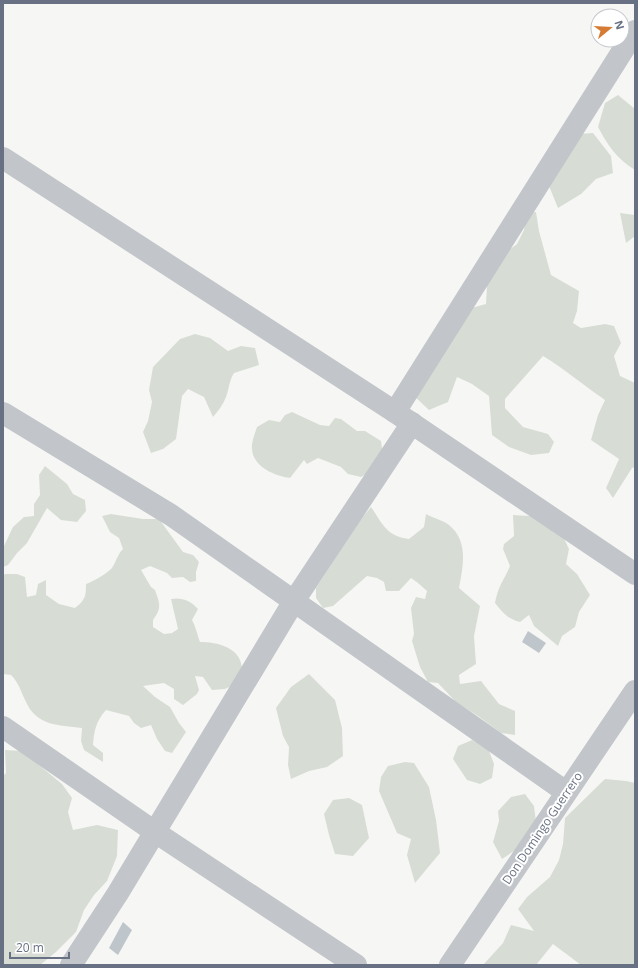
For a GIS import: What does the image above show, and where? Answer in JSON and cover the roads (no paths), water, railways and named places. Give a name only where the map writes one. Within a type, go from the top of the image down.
[{"type":"street","points":[[71,965],[118,894],[635,31]]},
{"type":"street","points":[[3,158],[404,417],[635,574]]},
{"type":"street","points":[[3,413],[171,515],[566,792]]},
{"type":"street","name":"Don Domingo Guerrero","points":[[450,965],[635,691]]},
{"type":"street","points":[[3,727],[155,832],[356,965]]}]
